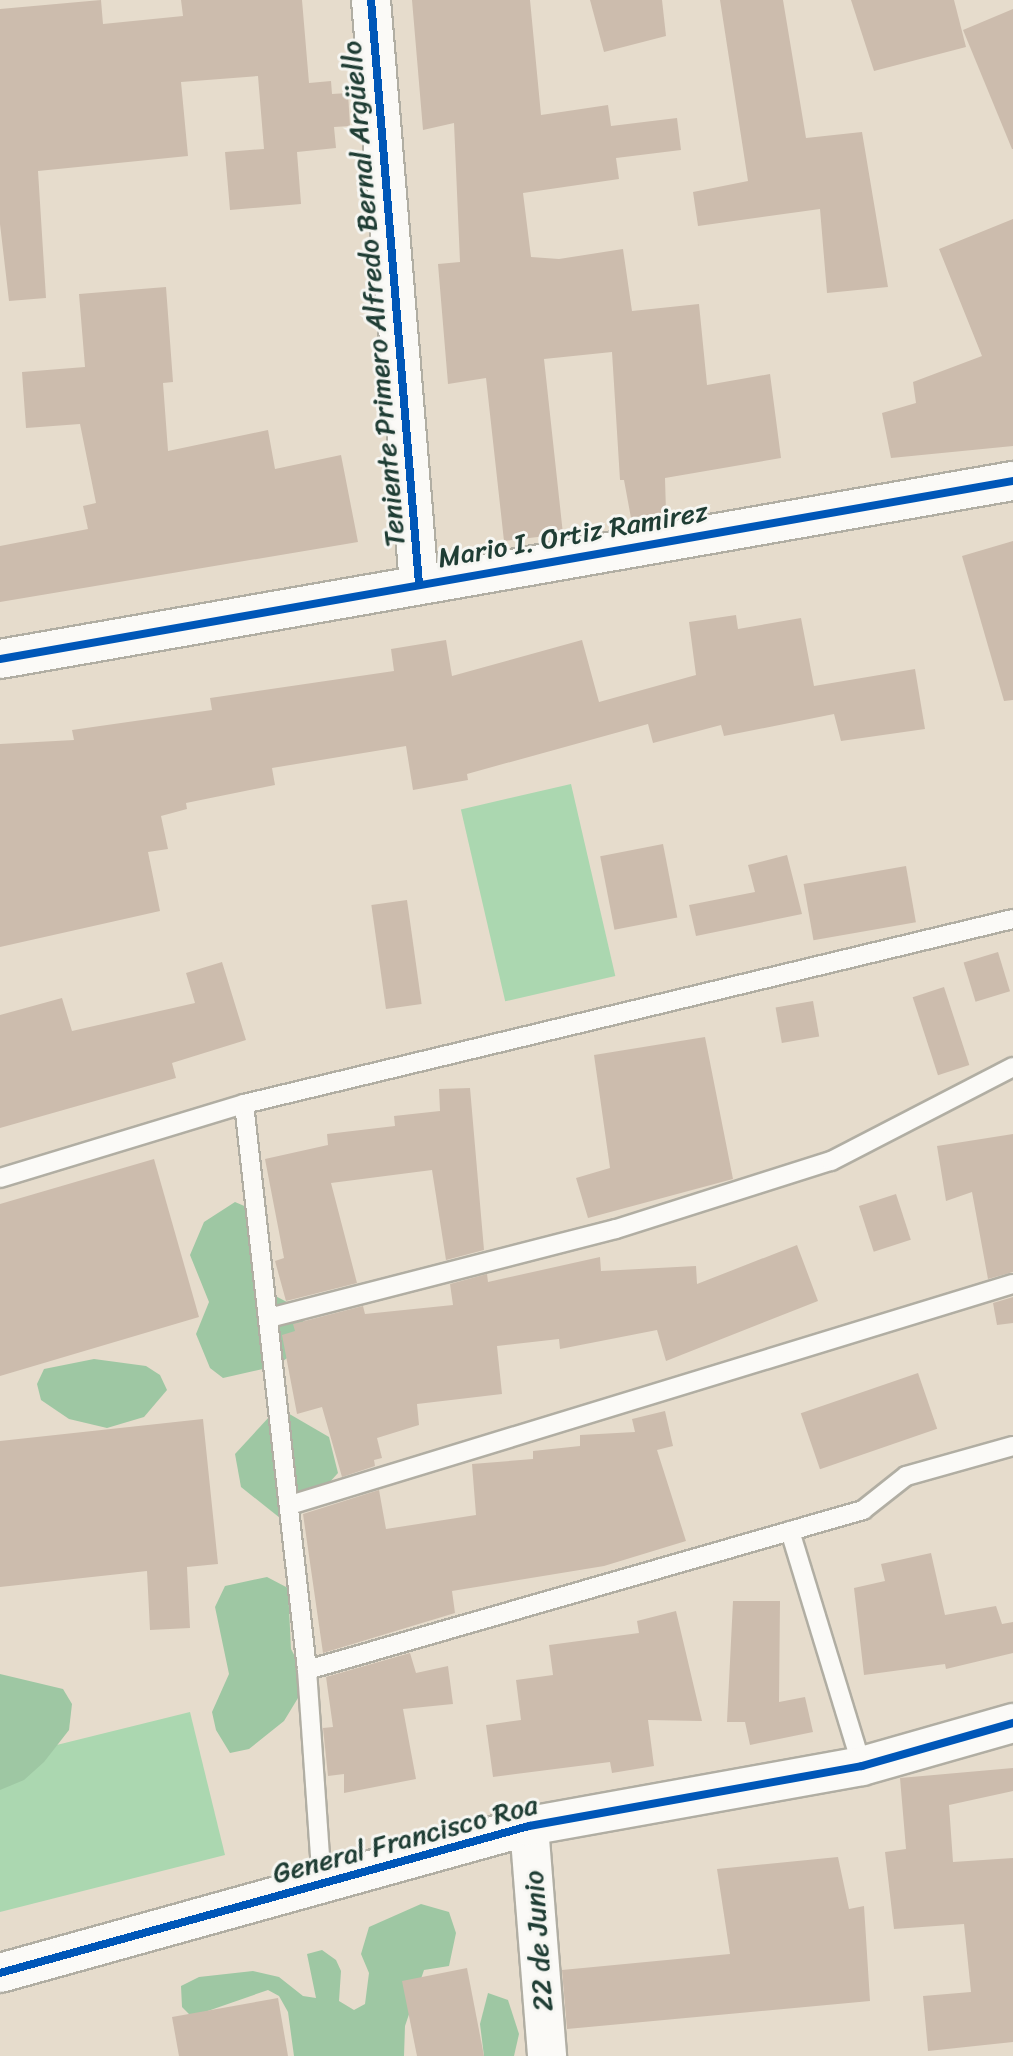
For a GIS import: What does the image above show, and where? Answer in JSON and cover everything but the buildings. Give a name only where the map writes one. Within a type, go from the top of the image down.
[{"type":"street","name":"Teniente Primero Alfredo Bernal Argüello","points":[[371,0],[419,584]]},
{"type":"street","name":"Mario I. Ortiz Ramirez","points":[[0,659],[1013,481]]},
{"type":"street","name":"General Francisco Roa","points":[[0,1973],[529,1826],[862,1766],[1013,1723]]},
{"type":"street","name":"22 de Junio","points":[[529,1826],[547,2056]]},
{"type":"lane","points":[[0,1178],[244,1104],[1013,919]]},
{"type":"lane","points":[[269,1318],[616,1229],[831,1161],[1013,1067]]},
{"type":"lane","points":[[244,1104],[307,1670],[322,1884]]},
{"type":"lane","points":[[290,1505],[1013,1284]]},
{"type":"lane","points":[[307,1670],[863,1510],[906,1476],[1013,1446]]},
{"type":"lane","points":[[790,1531],[862,1766]]},
{"type":"green space","points":[[571,784],[615,976],[505,1001],[461,809]]},
{"type":"green space","points":[[235,1202],[249,1208],[268,1292],[298,1308],[305,1325],[290,1356],[276,1366],[223,1378],[210,1368],[196,1334],[209,1302],[190,1255],[204,1222]]},
{"type":"green space","points":[[94,1359],[146,1366],[160,1375],[167,1390],[144,1417],[107,1428],[69,1419],[41,1400],[37,1384],[44,1369]]},
{"type":"green space","points":[[286,1412],[329,1437],[338,1473],[290,1526],[241,1487],[235,1454],[270,1416]]},
{"type":"green space","points":[[267,1577],[288,1588],[291,1649],[299,1664],[298,1698],[284,1721],[249,1749],[230,1753],[216,1730],[212,1712],[229,1674],[215,1607],[225,1586]]},
{"type":"green space","points":[[0,1674],[63,1689],[72,1704],[69,1730],[44,1762],[24,1780],[0,1790]]},
{"type":"green space","points":[[190,1712],[225,1855],[0,1912],[0,1759]]},
{"type":"green space","points":[[421,1904],[449,1912],[456,1933],[449,1966],[424,1970],[405,2026],[404,2056],[294,2056],[288,2012],[279,1996],[268,1990],[199,2014],[189,2014],[182,2007],[181,1986],[199,1977],[253,1971],[279,1977],[303,1996],[316,1998],[307,1954],[322,1950],[336,1960],[341,1971],[339,2001],[354,2010],[365,2004],[369,1973],[361,1954],[369,1927]]},
{"type":"green space","points":[[488,1993],[508,2000],[519,2034],[514,2056],[484,2056],[480,2024]]},
{"type":"cycle path","points":[[371,0],[419,584]]},
{"type":"cycle path","points":[[0,659],[1013,481]]},
{"type":"cycle path","points":[[0,1973],[529,1826],[862,1766],[1013,1723]]}]
